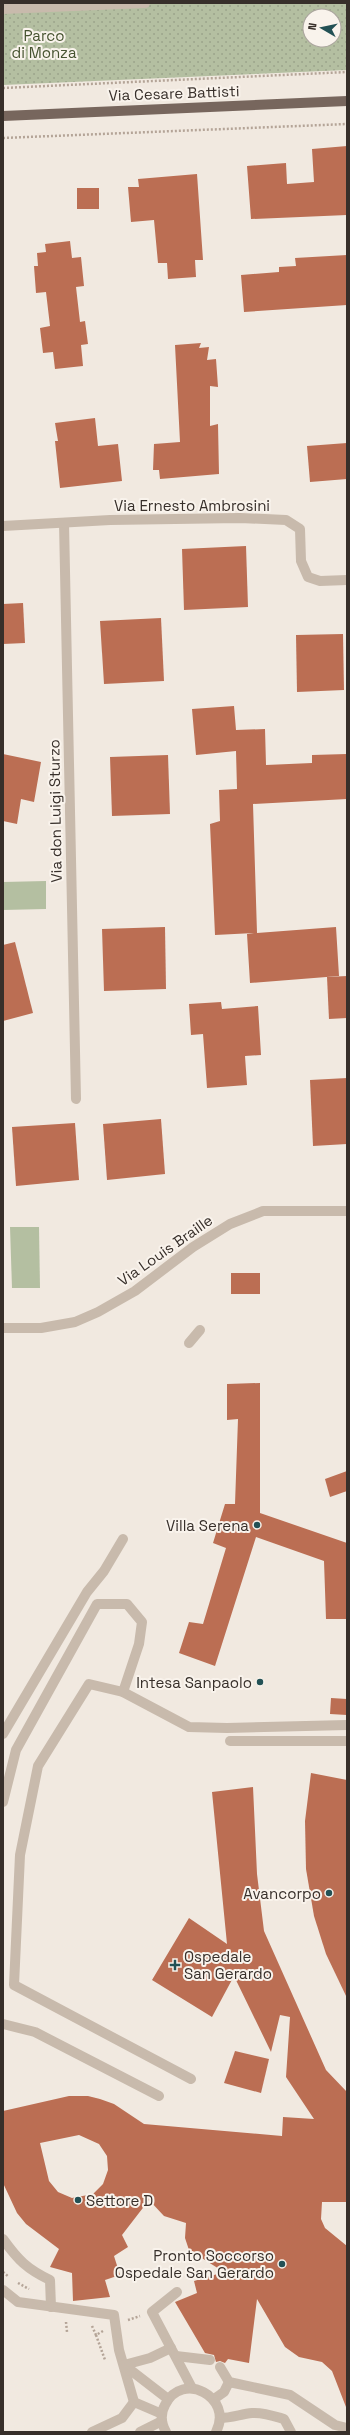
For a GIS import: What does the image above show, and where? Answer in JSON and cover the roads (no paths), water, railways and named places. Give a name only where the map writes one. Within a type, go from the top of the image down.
[{"type":"main road","name":"Via Cesare Battisti","points":[[3,116],[347,101]]},
{"type":"street","points":[[3,9],[145,3]]},
{"type":"street","name":"Via Ernesto Ambrosini","points":[[64,523],[240,518],[286,520],[300,529],[301,561],[308,577],[320,581],[347,580]]},
{"type":"street","points":[[3,526],[64,523]]},
{"type":"street","name":"Via don Luigi Sturzo","points":[[64,523],[76,1099]]},
{"type":"street","name":"Via Louis Braille","points":[[3,1328],[41,1328],[75,1322],[98,1312],[135,1291],[193,1247],[230,1224],[262,1210],[347,1210]]},
{"type":"street","points":[[189,1343],[200,1330]]},
{"type":"street","points":[[3,1734],[87,1592],[104,1571],[123,1539]]},
{"type":"street","points":[[3,1802],[16,1750],[97,1604],[127,1604],[142,1622],[139,1644],[123,1692]]},
{"type":"street","points":[[191,2079],[14,1985],[20,1855],[38,1766],[89,1684],[123,1692],[189,1727],[228,1728],[347,1725]]},
{"type":"street","points":[[230,1741],[347,1741]]},
{"type":"street","points":[[3,2024],[34,2032],[159,2096]]},
{"type":"street","points":[[3,2239],[17,2260],[32,2272],[50,2280],[50,2307]]},
{"type":"street","points":[[3,2290],[18,2302],[114,2315],[124,2365],[134,2402],[162,2418]]},
{"type":"street","points":[[177,2292],[152,2312],[192,2388]]},
{"type":"street","points":[[124,2365],[174,2352],[210,2360]]},
{"type":"street","points":[[124,2365],[168,2400]]},
{"type":"street","points":[[220,2367],[230,2382],[290,2395],[336,2425],[347,2428]]},
{"type":"street","points":[[214,2399],[224,2392],[230,2382]]},
{"type":"street","points":[[166,2432],[162,2418],[168,2400],[182,2389],[192,2388],[200,2390],[214,2399],[219,2427],[235,2418],[252,2413],[267,2414],[284,2419],[290,2432]]},
{"type":"street","points":[[92,2432],[122,2418],[134,2402]]},
{"type":"street","points":[[140,2432],[162,2418]]},
{"type":"place","name":"Villa Serena","points":[[257,1525]]},
{"type":"place","name":"Intesa Sanpaolo","points":[[260,1682]]},
{"type":"place","name":"Avancorpo","points":[[329,1893]]},
{"type":"place","name":"Ospedale San Gerardo","points":[[175,1965]]},
{"type":"place","name":"Settore D","points":[[78,2200]]},
{"type":"place","name":"Pronto Soccorso Ospedale San Gerardo","points":[[282,2264]]},
{"type":"park label","name":"Parco di Monza","points":[[44,44]]}]
